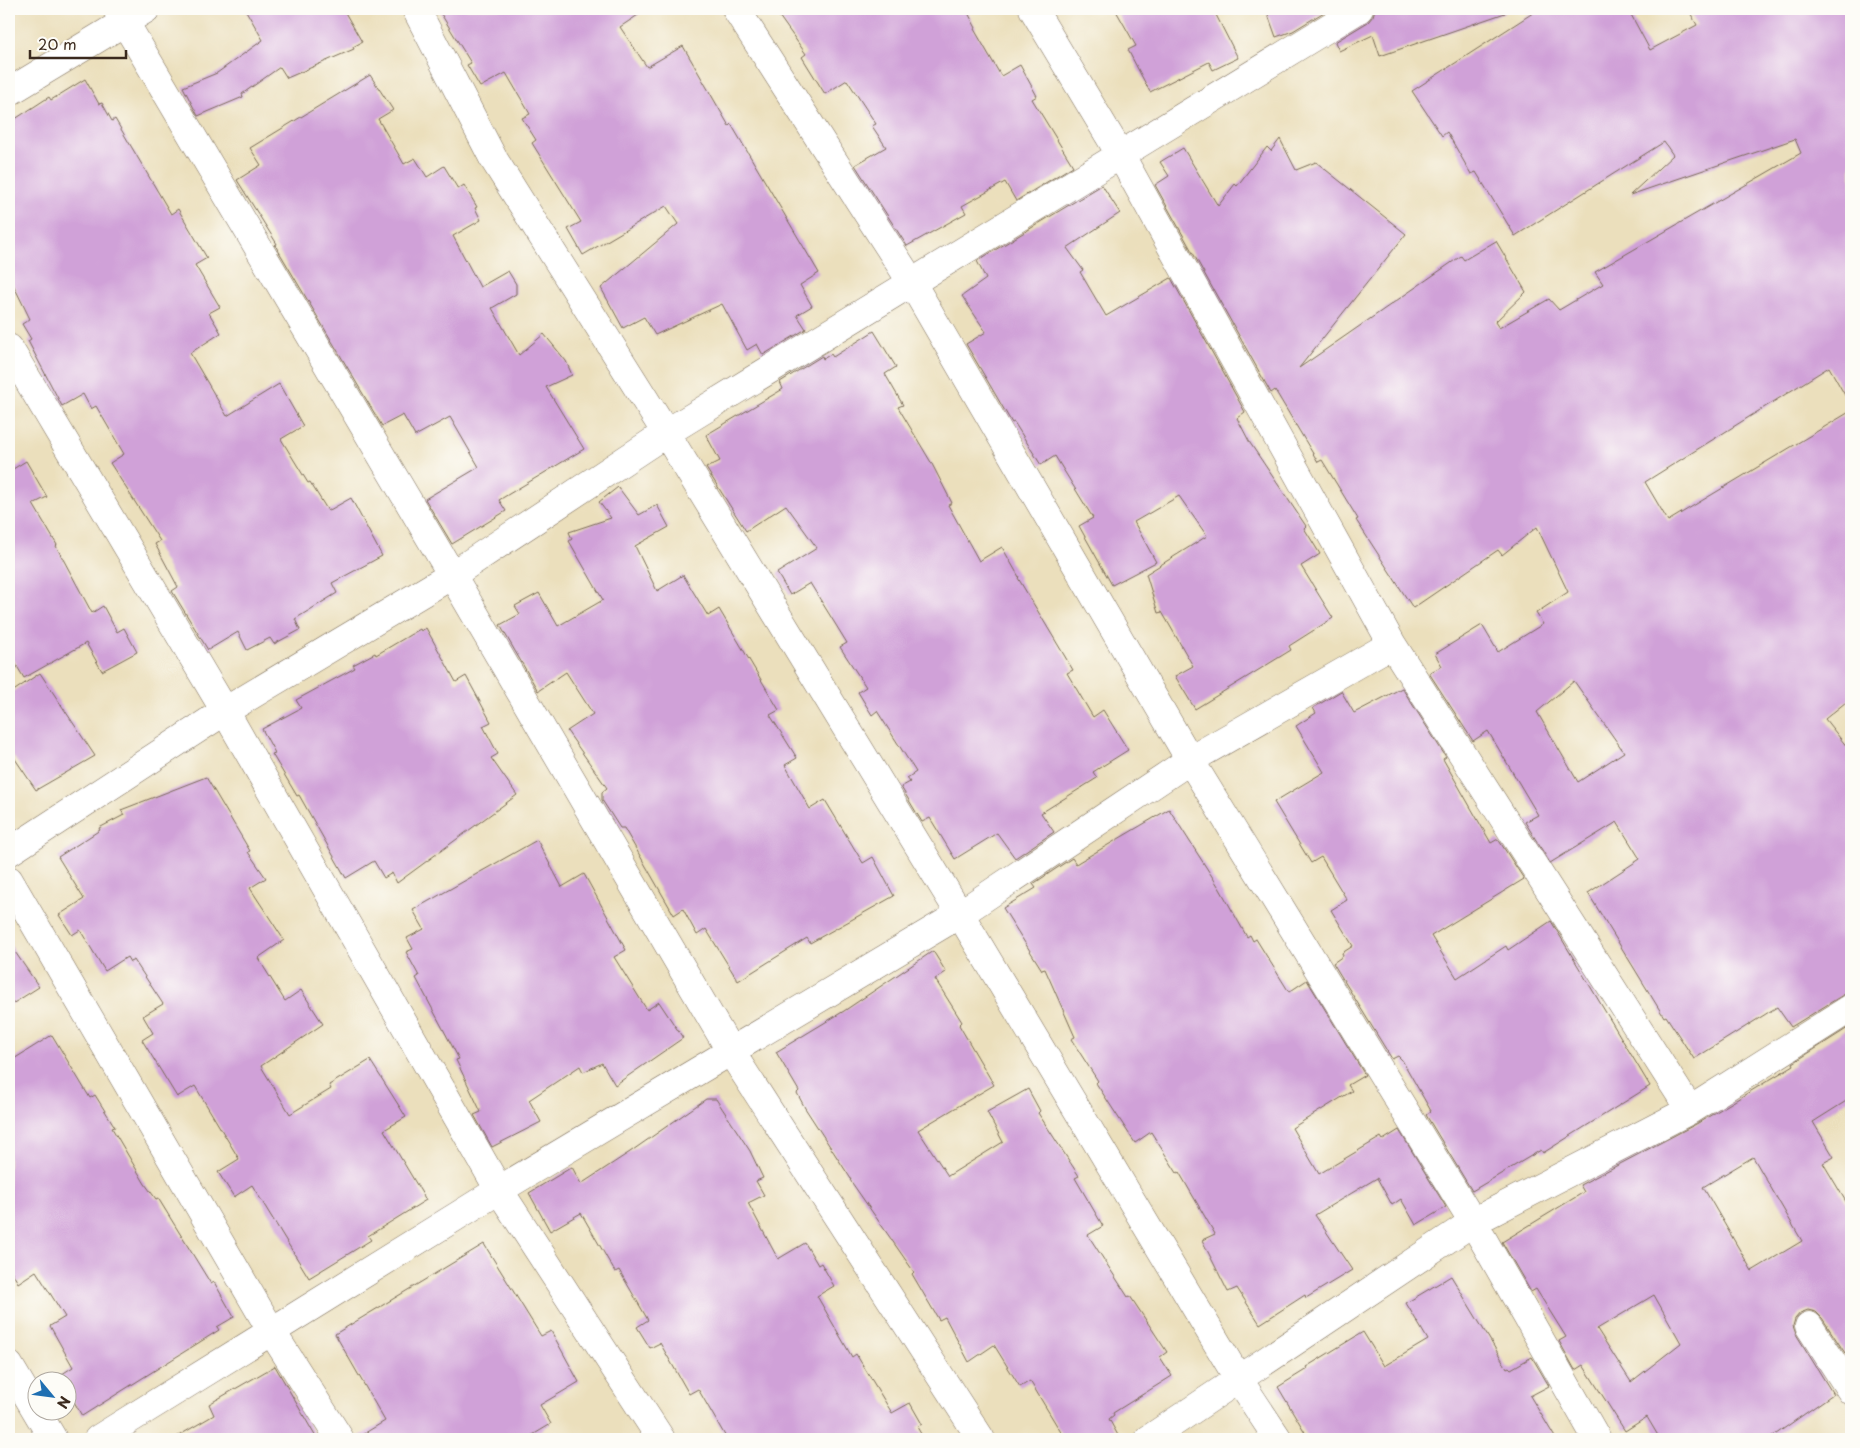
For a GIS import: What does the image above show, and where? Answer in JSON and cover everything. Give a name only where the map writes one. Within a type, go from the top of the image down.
[{"type":"street","points":[[416,9],[493,158],[666,433],[960,914],[1239,1380],[1278,1439]]},
{"type":"street","points":[[736,9],[912,283],[1190,760],[1473,1222],[1597,1439]]},
{"type":"street","points":[[1033,9],[1120,154],[1392,644],[1690,1110]]},
{"type":"street","points":[[9,852],[225,711],[452,575],[666,433],[1359,9]]},
{"type":"street","points":[[9,92],[129,13],[452,575],[731,1052],[980,1439]]},
{"type":"street","points":[[9,348],[225,711],[499,1190],[661,1439]]},
{"type":"street","points":[[98,1439],[499,1190],[960,914],[1190,760],[1392,644]]},
{"type":"street","points":[[9,880],[272,1332],[340,1439]]},
{"type":"street","points":[[1149,1439],[1473,1222],[1690,1110],[1851,1008]]},
{"type":"street","points":[[1809,1326],[1851,1391]]},
{"type":"street","points":[[9,1365],[53,1439]]},
{"type":"building","points":[[245,9],[343,9],[362,42],[353,47],[354,49],[287,78],[280,67],[242,94],[243,97],[198,116],[183,87],[217,73],[263,40]]},
{"type":"building","points":[[438,9],[647,9],[620,27],[647,67],[683,46],[729,126],[731,124],[819,273],[800,285],[812,306],[797,315],[806,329],[763,355],[757,344],[747,350],[722,304],[655,335],[644,317],[623,328],[601,288],[678,224],[666,206],[583,255],[568,229],[581,222],[532,143],[536,140],[522,118],[530,114],[506,73],[480,87],[467,65],[471,63]]},
{"type":"building","points":[[774,9],[966,9],[976,28],[974,29],[1001,76],[1020,65],[1037,96],[1032,99],[1073,166],[1016,201],[1005,182],[962,206],[966,213],[907,246],[855,165],[886,147],[872,126],[876,124],[847,80],[825,94],[802,57],[806,54]]},
{"type":"building","points":[[1115,9],[1213,9],[1238,58],[1213,70],[1209,62],[1150,92],[1128,50],[1136,46]]},
{"type":"building","points":[[1266,9],[1329,9],[1293,31],[1276,37]]},
{"type":"building","points":[[1375,9],[1504,9],[1505,13],[1380,56],[1373,35],[1339,51],[1335,42],[1368,22],[1373,16]]},
{"type":"building","points":[[1539,9],[1628,9],[1650,50],[1697,25],[1688,9],[1851,9],[1851,406],[1829,367],[1645,482],[1668,521],[1851,411],[1851,698],[1825,719],[1851,752],[1851,993],[1843,995],[1791,1027],[1777,1007],[1694,1059],[1666,1016],[1664,1017],[1588,893],[1640,859],[1617,822],[1550,863],[1525,822],[1538,815],[1488,731],[1473,741],[1429,673],[1442,666],[1435,654],[1482,625],[1498,652],[1543,624],[1536,613],[1568,592],[1537,527],[1502,555],[1498,550],[1413,608],[1356,520],[1358,519],[1322,460],[1318,462],[1275,390],[1271,393],[1155,185],[1169,176],[1160,162],[1183,148],[1218,206],[1235,184],[1237,186],[1267,147],[1271,151],[1280,139],[1296,170],[1316,162],[1406,234],[1299,368],[1461,256],[1464,260],[1496,241],[1526,292],[1495,322],[1499,328],[1549,299],[1559,310],[1603,284],[1595,272],[1801,153],[1795,139],[1630,195],[1673,155],[1664,142],[1515,236],[1476,172],[1471,174],[1447,132],[1442,136],[1412,91]],"holes":[[[1574,681],[1624,752],[1578,782],[1537,712]]]},
{"type":"building","points":[[370,75],[393,110],[378,119],[404,164],[415,158],[427,177],[444,166],[458,189],[464,185],[477,207],[475,208],[481,220],[453,236],[480,287],[508,271],[516,284],[516,294],[492,308],[519,355],[544,334],[566,361],[572,375],[546,387],[584,449],[499,500],[506,511],[452,544],[425,499],[479,467],[450,417],[415,436],[403,415],[382,426],[275,245],[277,244],[237,180],[261,165],[250,148]]},
{"type":"building","points":[[85,79],[99,104],[102,103],[112,121],[115,119],[171,214],[178,209],[207,258],[195,265],[220,307],[209,313],[221,333],[190,353],[227,416],[279,384],[303,426],[281,439],[328,511],[351,498],[382,556],[332,583],[337,593],[295,619],[300,630],[274,644],[270,638],[247,650],[238,632],[208,650],[172,591],[178,587],[155,544],[160,541],[110,463],[124,454],[96,406],[91,409],[83,394],[62,406],[28,341],[31,339],[22,324],[30,319],[9,276],[9,123],[49,97],[51,100]]},
{"type":"building","points":[[1102,185],[1120,213],[1067,248],[1083,270],[1080,272],[1106,316],[1171,278],[1245,412],[1237,418],[1250,443],[1306,526],[1304,528],[1320,554],[1301,566],[1333,618],[1289,646],[1291,650],[1195,709],[1175,676],[1193,666],[1162,612],[1158,613],[1146,574],[1207,536],[1179,496],[1134,522],[1156,562],[1112,585],[1079,526],[1093,518],[1055,456],[1041,465],[1014,422],[1012,423],[966,344],[986,332],[962,296],[986,279],[977,261]]},
{"type":"building","points":[[874,331],[896,367],[885,374],[903,405],[898,407],[932,464],[952,503],[948,505],[979,561],[1002,547],[1018,578],[1073,670],[1067,673],[1093,717],[1103,710],[1128,750],[1093,772],[1097,778],[1041,813],[1054,832],[1015,858],[997,833],[955,859],[930,818],[922,822],[901,787],[910,782],[907,778],[916,772],[877,711],[872,715],[858,692],[866,687],[840,647],[847,643],[810,583],[790,595],[777,573],[817,548],[786,505],[746,531],[706,468],[720,461],[706,435],[783,389],[780,382],[822,356],[823,359],[831,354],[833,357]]},
{"type":"building","points":[[26,461],[47,497],[33,504],[57,545],[92,613],[103,606],[117,632],[124,628],[137,652],[102,671],[86,643],[24,678],[9,653],[9,462],[13,469]]},
{"type":"building","points":[[618,487],[639,515],[657,505],[669,527],[635,546],[657,591],[683,575],[708,616],[719,609],[779,710],[770,715],[797,758],[785,765],[810,809],[825,800],[863,863],[873,857],[894,896],[810,943],[807,938],[738,981],[706,929],[697,935],[683,909],[674,915],[624,828],[620,828],[602,800],[602,792],[607,788],[567,731],[593,714],[566,672],[538,691],[500,625],[520,614],[515,606],[539,593],[558,626],[603,600],[569,541],[572,539],[569,532],[611,518],[599,502]]},
{"type":"building","points":[[426,628],[456,682],[466,676],[491,722],[483,726],[498,754],[491,758],[517,795],[397,883],[392,873],[384,878],[374,861],[346,878],[299,795],[297,796],[272,754],[275,753],[262,729],[301,708],[296,700],[355,668],[353,665],[375,653],[376,655],[420,629],[421,631]]},
{"type":"building","points":[[40,673],[95,756],[36,790],[9,750],[9,694]]},
{"type":"building","points":[[1402,688],[1446,757],[1443,759],[1491,843],[1498,839],[1524,879],[1431,936],[1457,978],[1506,946],[1508,950],[1551,921],[1650,1086],[1543,1153],[1541,1150],[1472,1191],[1426,1115],[1431,1111],[1402,1060],[1398,1056],[1392,1059],[1333,963],[1343,956],[1342,953],[1353,946],[1331,910],[1347,900],[1321,857],[1311,863],[1274,802],[1324,772],[1296,726],[1316,713],[1313,708],[1341,691],[1354,713]]},
{"type":"building","points":[[206,777],[250,851],[248,852],[266,878],[250,888],[284,940],[258,958],[285,1001],[301,990],[323,1024],[261,1066],[262,1068],[290,1114],[331,1089],[329,1085],[370,1060],[406,1117],[384,1130],[426,1200],[368,1236],[371,1240],[309,1278],[252,1185],[234,1197],[218,1172],[239,1159],[195,1086],[177,1097],[142,1040],[153,1033],[143,1016],[163,1004],[134,960],[130,962],[127,957],[105,971],[80,930],[72,935],[59,915],[84,899],[58,857],[100,830],[99,828],[124,815],[121,810]]},
{"type":"building","points":[[1169,809],[1220,889],[1247,937],[1250,935],[1253,941],[1256,939],[1289,992],[1307,980],[1365,1075],[1348,1085],[1352,1091],[1292,1128],[1319,1174],[1381,1137],[1383,1140],[1399,1130],[1446,1207],[1416,1225],[1401,1199],[1392,1205],[1377,1178],[1315,1215],[1352,1270],[1306,1298],[1305,1295],[1260,1324],[1237,1288],[1228,1292],[1202,1240],[1215,1234],[1179,1172],[1177,1173],[1151,1132],[1135,1143],[1096,1083],[1098,1081],[1071,1039],[1075,1037],[1045,969],[1042,970],[1003,908],[1036,888],[1033,884],[1072,858],[1076,864]]},
{"type":"building","points":[[537,840],[562,887],[584,874],[626,950],[614,957],[647,1010],[659,1002],[683,1038],[615,1085],[602,1063],[583,1072],[580,1066],[529,1100],[541,1122],[492,1147],[474,1115],[481,1112],[456,1060],[459,1059],[416,978],[419,976],[406,952],[413,949],[407,938],[424,929],[413,910]]},
{"type":"building","points":[[9,943],[39,987],[9,1006]]},
{"type":"building","points":[[933,951],[946,972],[935,979],[962,1022],[959,1025],[994,1085],[918,1130],[948,1176],[1003,1142],[987,1112],[1028,1089],[1040,1111],[1038,1113],[1079,1176],[1075,1178],[1103,1226],[1088,1235],[1128,1297],[1130,1296],[1167,1352],[1160,1357],[1172,1376],[1113,1413],[1114,1415],[1109,1419],[1120,1439],[1065,1439],[1030,1381],[1020,1387],[994,1345],[969,1362],[945,1317],[939,1320],[912,1274],[914,1272],[850,1180],[805,1108],[797,1093],[799,1091],[776,1052],[844,1011]]},
{"type":"building","points":[[1851,1026],[1851,1098],[1813,1122],[1834,1157],[1823,1163],[1851,1210],[1851,1349],[1845,1353],[1816,1312],[1808,1310],[1800,1313],[1795,1319],[1793,1326],[1833,1394],[1769,1439],[1660,1439],[1647,1417],[1625,1431],[1583,1365],[1575,1370],[1559,1341],[1566,1337],[1536,1289],[1531,1292],[1502,1242],[1584,1192],[1580,1185],[1698,1123],[1794,1065],[1793,1063]],"holes":[[[1753,1157],[1802,1241],[1752,1271],[1703,1187]],[[1654,1295],[1681,1343],[1631,1382],[1597,1329]]]},
{"type":"building","points":[[52,1035],[90,1098],[95,1095],[115,1127],[112,1128],[145,1184],[156,1199],[158,1198],[211,1284],[214,1282],[234,1317],[217,1327],[219,1330],[82,1416],[78,1409],[78,1370],[68,1370],[73,1367],[50,1326],[65,1317],[36,1271],[18,1283],[9,1267],[9,1062]]},
{"type":"building","points":[[706,1099],[716,1099],[750,1151],[763,1178],[756,1181],[764,1195],[748,1203],[778,1259],[805,1243],[818,1265],[821,1263],[834,1286],[817,1296],[852,1357],[856,1354],[892,1413],[910,1403],[922,1424],[917,1427],[924,1439],[727,1439],[698,1389],[689,1394],[660,1343],[650,1348],[637,1327],[648,1320],[619,1270],[615,1272],[581,1213],[550,1231],[529,1193],[572,1167],[581,1184]]},
{"type":"building","points":[[484,1244],[541,1336],[551,1331],[579,1382],[540,1405],[551,1424],[526,1439],[355,1439],[385,1421],[335,1334]]},
{"type":"building","points":[[1451,1276],[1507,1368],[1511,1369],[1532,1357],[1549,1386],[1530,1396],[1556,1439],[1309,1439],[1278,1387],[1307,1369],[1306,1367],[1363,1332],[1384,1366],[1428,1340],[1406,1303]]},
{"type":"building","points":[[275,1366],[317,1439],[173,1439],[214,1415],[209,1404]]}]
